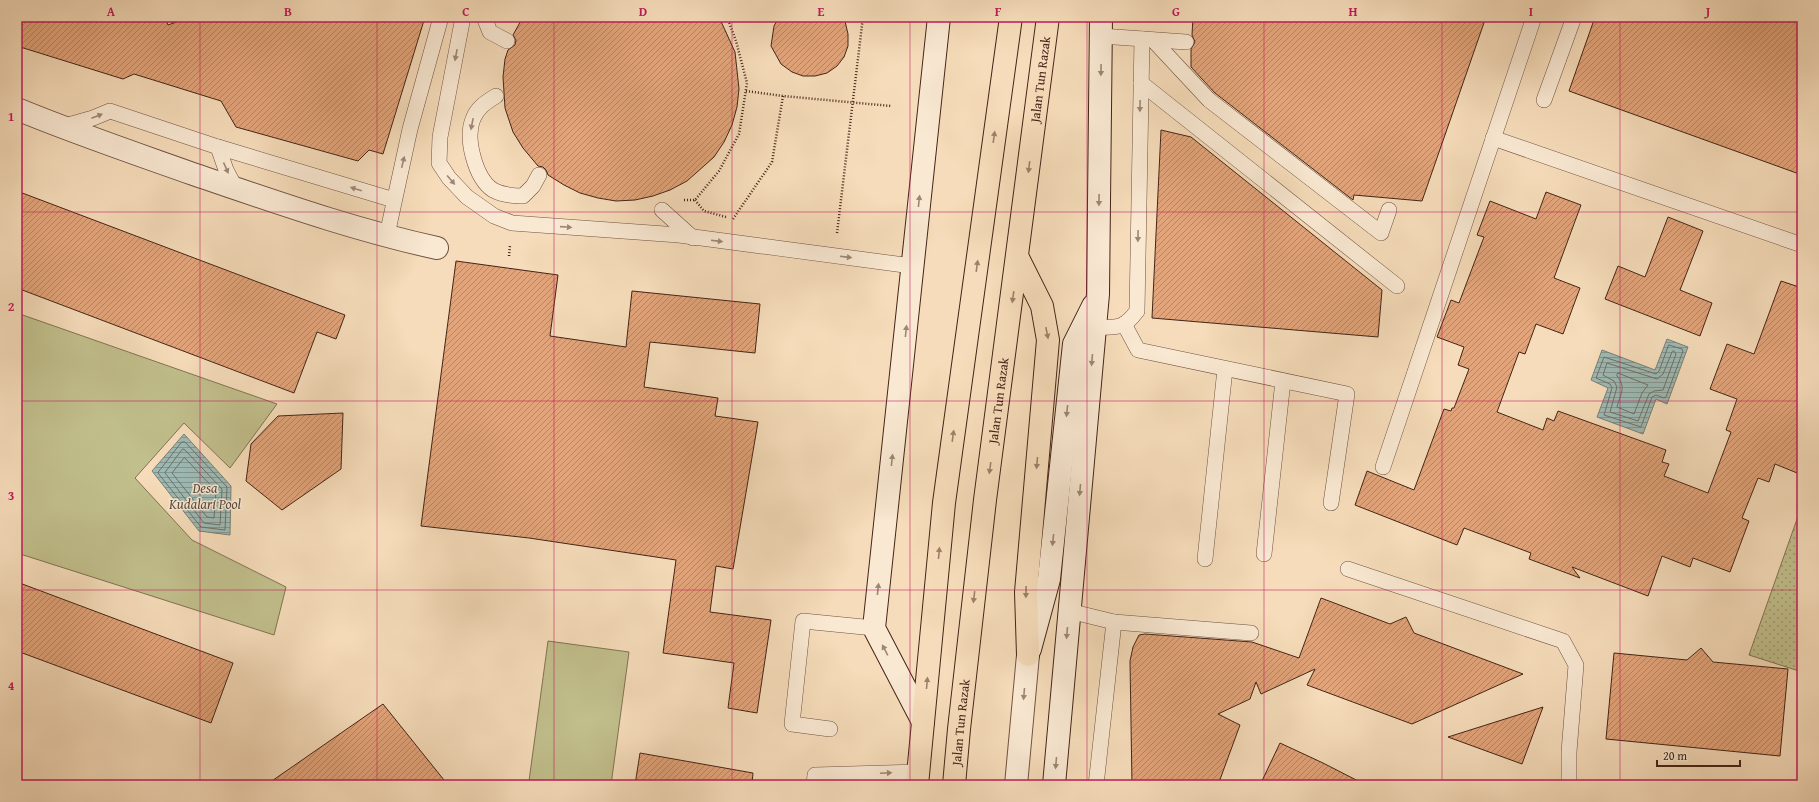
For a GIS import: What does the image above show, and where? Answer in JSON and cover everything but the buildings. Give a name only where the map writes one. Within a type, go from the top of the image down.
[{"type":"main road","points":[[923,722],[874,628],[939,17]]},
{"type":"main road","points":[[918,778],[944,502],[1011,17]]},
{"type":"main road","name":"Jalan Tun Razak","points":[[954,785],[985,500],[1018,258],[1048,17]]},
{"type":"main road","points":[[1054,785],[1098,294],[1101,27]]},
{"type":"main road","points":[[17,109],[60,127],[236,189],[386,235],[436,248]]},
{"type":"main road","points":[[1016,785],[1028,655],[1026,592],[1048,340],[1042,306],[1018,258]]},
{"type":"main road","points":[[1028,655],[1049,579],[1074,344],[1098,294]]},
{"type":"lane","points":[[464,17],[440,137],[439,162],[449,178],[467,197],[494,216],[512,223],[694,238],[912,266]]},
{"type":"lane","points":[[484,17],[490,32],[507,41]]},
{"type":"lane","points":[[1383,467],[1534,17]]},
{"type":"lane","points":[[1544,100],[1574,17]]},
{"type":"lane","points":[[386,235],[435,22]]},
{"type":"lane","points":[[1101,27],[1148,40],[1186,42]]},
{"type":"lane","points":[[1095,327],[1121,326],[1130,320],[1137,311],[1141,83],[1148,40]]},
{"type":"lane","points":[[1148,40],[1209,100],[1381,233],[1389,210]]},
{"type":"lane","points":[[1141,83],[1397,286]]},
{"type":"lane","points":[[496,96],[482,104],[472,120],[470,138],[472,156],[480,176],[492,189],[510,196],[523,196],[533,186],[539,175]]},
{"type":"lane","points":[[60,127],[93,118],[110,111],[218,147],[394,200]]},
{"type":"lane","points":[[1493,138],[1802,245]]},
{"type":"lane","points":[[218,147],[226,170],[236,189]]},
{"type":"lane","points":[[662,210],[694,238]]},
{"type":"lane","points":[[1124,324],[1138,350],[1347,394],[1331,503]]},
{"type":"lane","points":[[1205,559],[1225,369]]},
{"type":"lane","points":[[1264,554],[1283,381]]},
{"type":"lane","points":[[1348,569],[1563,641],[1576,665],[1569,752],[1569,785]]},
{"type":"lane","points":[[1069,611],[1114,622],[1251,633]]},
{"type":"lane","points":[[830,729],[792,724],[803,621],[874,628]]},
{"type":"lane","points":[[1096,785],[1114,622]]},
{"type":"lane","points":[[814,785],[815,775],[918,778]]},
{"type":"path","points":[[681,200],[695,200],[719,171],[739,134],[747,83],[745,70],[727,17]]},
{"type":"path","points":[[837,233],[854,102],[863,17]]},
{"type":"path","points":[[746,91],[891,106]]},
{"type":"path","points":[[733,219],[772,162],[783,96]]},
{"type":"shaded area","points":[[17,313],[277,404],[230,468],[184,423],[135,478],[192,540],[286,587],[274,635],[17,553]]},
{"type":"shaded area","points":[[1802,505],[1802,672],[1749,655]]},
{"type":"shaded area","points":[[548,641],[629,652],[611,785],[559,785],[529,781]]},
{"type":"water","points":[[165,17],[203,17],[187,25],[182,20],[173,23],[166,20]]},
{"type":"water","points":[[1667,339],[1688,347],[1667,404],[1656,399],[1643,434],[1597,417],[1608,388],[1591,380],[1602,350],[1655,370]]},
{"type":"water","name":"Desa Kudalari Pool","points":[[184,434],[231,486],[230,535],[199,531],[152,471]]}]
